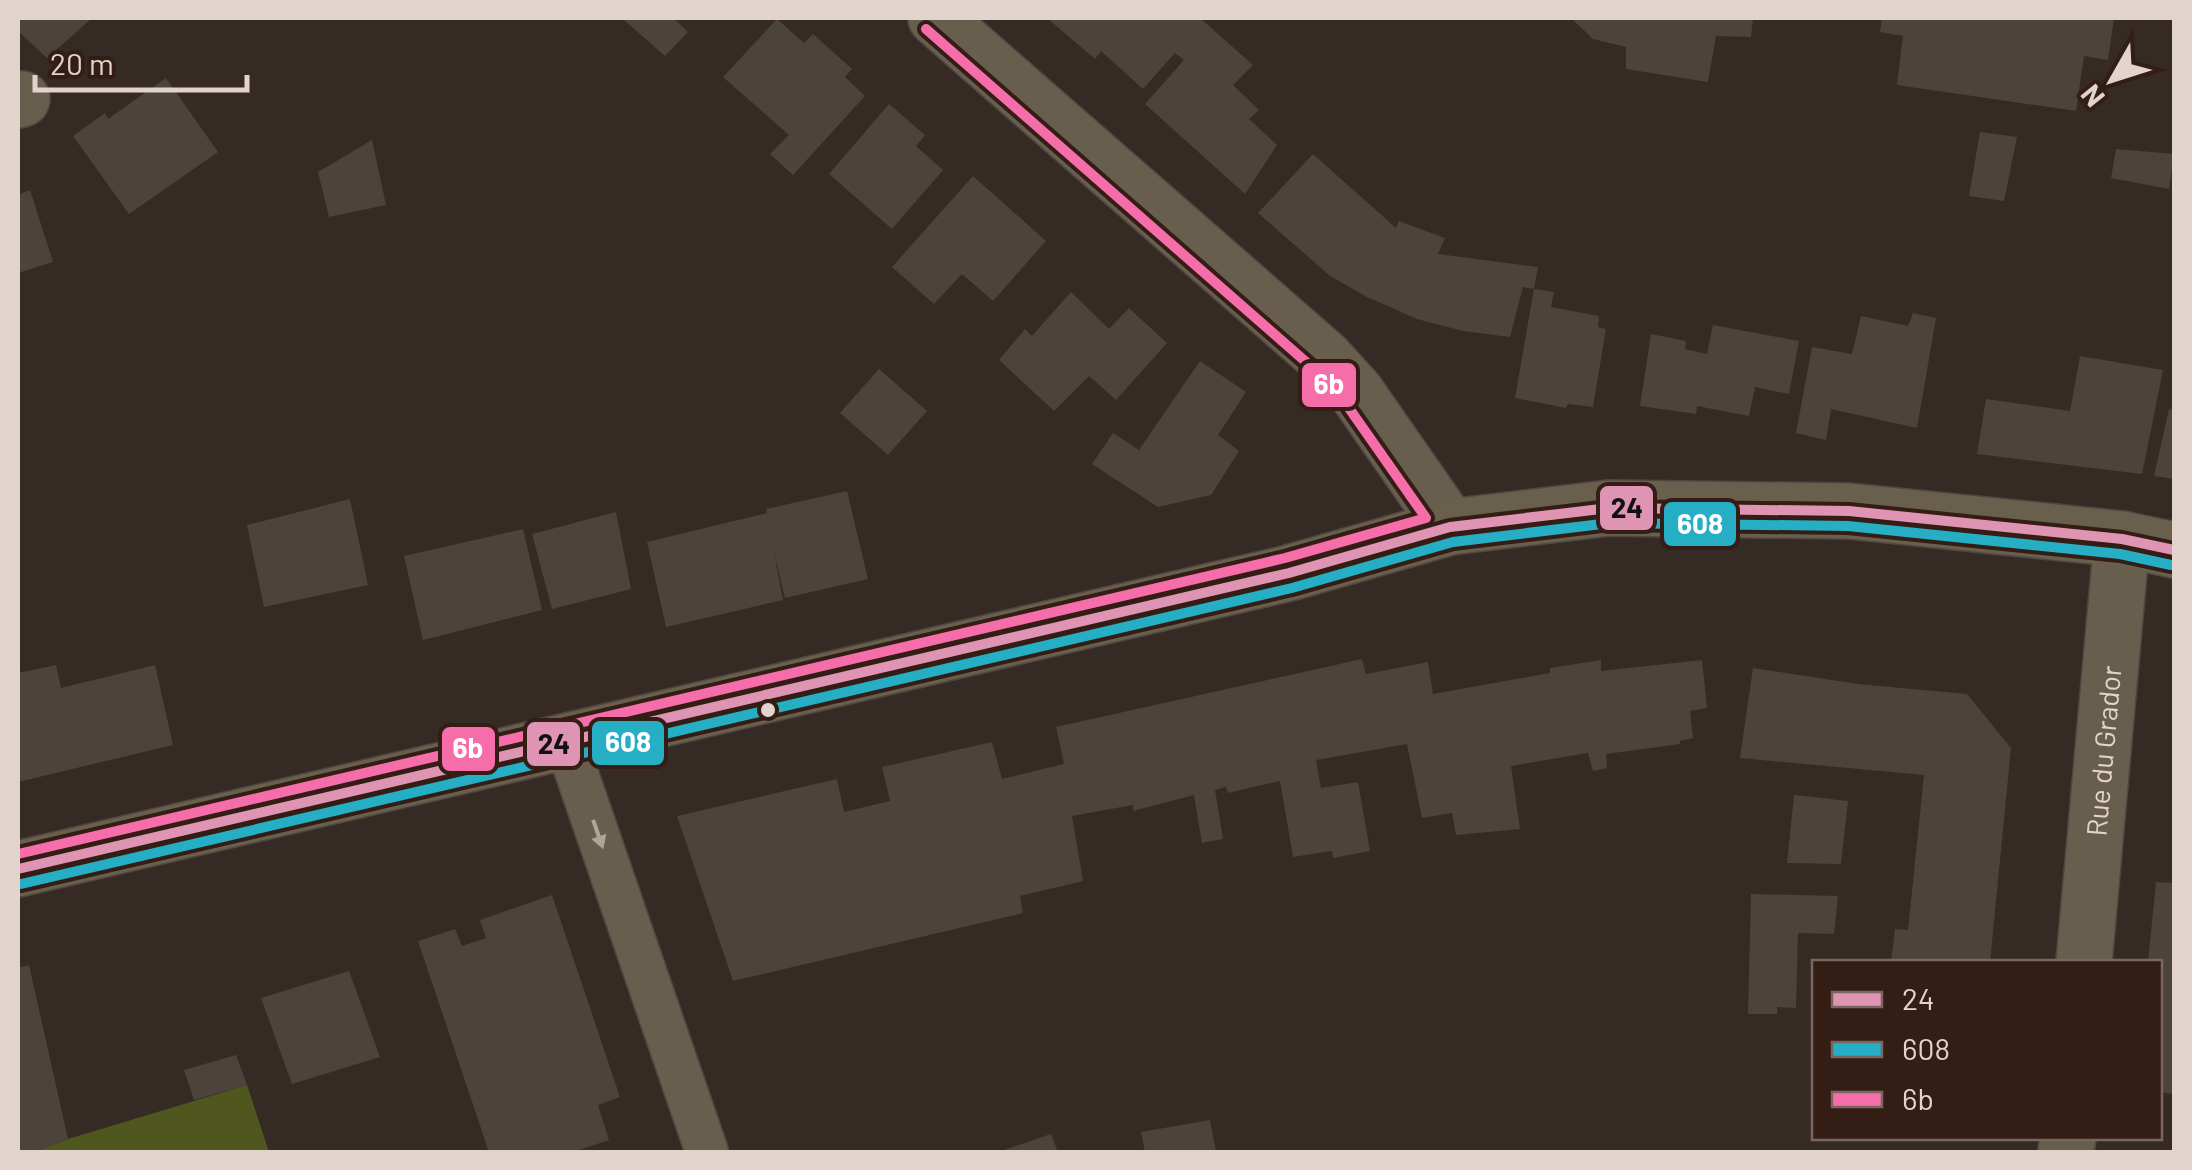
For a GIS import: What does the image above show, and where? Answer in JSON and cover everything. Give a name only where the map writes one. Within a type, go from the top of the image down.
[{"type":"main road","points":[[18,870],[1289,573],[1450,528],[1609,508],[1812,511],[2148,544]]},
{"type":"street","points":[[936,18],[1324,358],[1356,392],[1450,528]]},
{"type":"street","name":"Rue du Grador","points":[[2084,960],[2148,544]]},
{"type":"lane","points":[[566,742],[707,1152]]},
{"type":"green space","points":[[247,1085],[269,1152],[34,1152],[68,1139]]},
{"type":"building","points":[[18,18],[92,18],[47,58],[18,31]]},
{"type":"building","points":[[622,18],[673,18],[688,32],[665,56]]},
{"type":"building","points":[[1047,18],[1200,18],[1253,65],[1233,85],[1259,110],[1249,119],[1277,145],[1245,194],[1145,104],[1184,60],[1175,53],[1143,89],[1101,51],[1095,59]]},
{"type":"building","points":[[1571,18],[1753,18],[1751,37],[1716,36],[1708,82],[1626,69],[1626,47],[1593,39]]},
{"type":"building","points":[[1882,18],[2114,18],[2108,60],[2084,56],[2076,111],[1897,85],[1903,36],[1880,32]]},
{"type":"building","points":[[777,19],[804,43],[813,34],[852,69],[845,77],[865,96],[793,175],[770,154],[789,135],[723,77]]},
{"type":"building","points":[[166,78],[218,152],[129,214],[73,136],[105,113],[108,119]]},
{"type":"building","points":[[889,104],[925,135],[916,146],[943,170],[892,229],[829,174]]},
{"type":"building","points":[[1980,132],[2017,137],[2004,201],[1969,196]]},
{"type":"building","points":[[372,140],[386,205],[329,217],[318,172]]},
{"type":"building","points":[[2116,149],[2174,154],[2169,189],[2111,178]]},
{"type":"building","points":[[1313,154],[1396,228],[1399,221],[1445,238],[1438,254],[1538,267],[1534,289],[1523,287],[1510,337],[1463,331],[1417,319],[1367,297],[1330,276],[1258,213]]},
{"type":"building","points":[[973,176],[1046,241],[993,301],[962,274],[934,304],[892,267]]},
{"type":"building","points":[[30,190],[53,262],[18,273],[18,195]]},
{"type":"building","points":[[1534,289],[1554,292],[1551,307],[1599,316],[1598,327],[1606,329],[1593,407],[1568,404],[1566,408],[1515,398]]},
{"type":"building","points":[[1071,292],[1109,329],[1129,308],[1167,343],[1116,400],[1089,376],[1054,411],[999,360],[1025,329],[1032,336]]},
{"type":"building","points":[[1913,313],[1936,318],[1917,428],[1831,409],[1826,440],[1796,433],[1812,347],[1852,354],[1861,316],[1908,326]]},
{"type":"building","points":[[1713,325],[1799,341],[1789,394],[1755,387],[1749,416],[1697,406],[1696,414],[1640,406],[1651,334],[1686,341],[1685,349],[1707,354]]},
{"type":"building","points":[[2080,356],[2163,370],[2142,474],[1977,454],[1986,399],[2070,411]]},
{"type":"building","points":[[1200,361],[1246,392],[1218,435],[1239,451],[1211,495],[1158,507],[1092,464],[1113,433],[1139,450]]},
{"type":"building","points":[[879,369],[927,411],[888,455],[840,413]]},
{"type":"building","points":[[2169,409],[2174,410],[2174,479],[2154,476]]},
{"type":"building","points":[[847,491],[868,579],[785,598],[774,553],[783,600],[666,627],[647,542]]},
{"type":"building","points":[[350,499],[368,585],[264,607],[247,525]]},
{"type":"building","points":[[616,512],[631,589],[552,609],[532,534]]},
{"type":"building","points":[[523,529],[542,610],[423,640],[404,556]]},
{"type":"building","points":[[1362,659],[1366,674],[1428,662],[1433,694],[1601,660],[1601,671],[1702,660],[1707,708],[1690,711],[1693,738],[1680,744],[1606,754],[1607,768],[1593,771],[1588,753],[1511,766],[1520,829],[1456,835],[1452,813],[1422,818],[1407,744],[1316,760],[1321,788],[1358,782],[1370,851],[1333,858],[1332,851],[1293,857],[1280,781],[1228,793],[1226,787],[1215,790],[1223,839],[1202,843],[1194,795],[1133,811],[1133,805],[1072,816],[1083,881],[1020,896],[1023,913],[733,981],[677,816],[837,779],[844,812],[890,801],[882,767],[992,742],[1002,779],[1064,764],[1056,727]]},
{"type":"building","points":[[56,665],[61,688],[155,665],[173,745],[18,782],[18,673]]},
{"type":"building","points":[[1753,668],[1858,684],[1967,694],[2011,748],[1990,960],[1891,960],[1895,929],[1908,930],[1924,775],[1740,758]]},
{"type":"building","points":[[1794,795],[1848,801],[1841,864],[1787,863]]},
{"type":"building","points":[[2156,882],[2174,883],[2174,1094],[2162,1092],[2162,960],[2148,960]]},
{"type":"building","points":[[1751,894],[1838,896],[1834,934],[1798,933],[1796,1008],[1777,1007],[1777,1014],[1748,1014]]},
{"type":"building","points":[[552,895],[620,1097],[598,1105],[609,1140],[573,1152],[489,1152],[418,941],[455,929],[462,946],[486,938],[480,920]]},
{"type":"building","points":[[29,965],[68,1139],[34,1152],[19,1152],[18,968]]},
{"type":"building","points":[[349,971],[380,1057],[292,1084],[261,998]]},
{"type":"building","points":[[236,1055],[247,1085],[194,1100],[184,1070]]},
{"type":"building","points":[[1210,1120],[1216,1152],[1145,1152],[1141,1132]]},
{"type":"building","points":[[1051,1134],[1058,1152],[998,1152]]},
{"type":"transit line","name":"6b","points":[[18,854],[1285,558],[1426,518],[1344,401],[1314,369],[926,29]]},
{"type":"transit line","name":"24","points":[[18,869],[1289,573],[1450,527],[1609,508],[1849,511],[2122,539],[2174,550]]},
{"type":"transit line","name":"608","points":[[21,884],[1292,588],[1453,542],[1610,523],[1848,526],[2120,554],[2171,565]]}]
